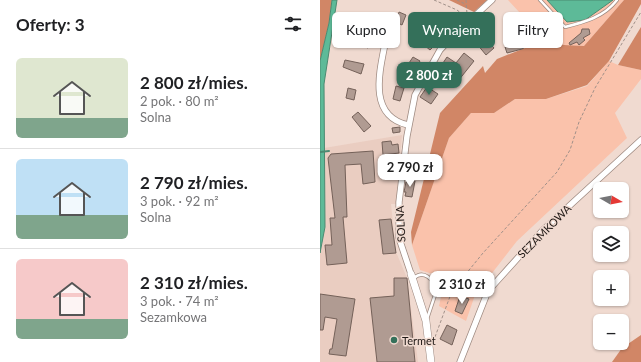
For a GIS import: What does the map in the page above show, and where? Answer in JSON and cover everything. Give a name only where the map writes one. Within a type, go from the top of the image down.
[{"type":"street","name":"SOLNA","points":[[478,12],[492,0]]},
{"type":"street","points":[[385,48],[378,91],[380,101],[391,116],[408,125]]},
{"type":"street","name":"SOLNA","points":[[412,277],[399,238],[400,181],[408,125],[419,86],[442,48]]},
{"type":"street","name":"SEZAMKOWA","points":[[460,362],[488,291],[543,230],[641,140]]},
{"type":"street","points":[[412,277],[426,321],[431,362]]},
{"type":"lane","points":[[540,0],[565,27],[586,22],[609,10],[617,0]]},
{"type":"lane","points":[[412,277],[419,274],[424,274],[429,277],[437,289],[432,308],[426,321]]},
{"type":"path","points":[[434,0],[459,12]]},
{"type":"path","points":[[457,0],[466,4]]},
{"type":"path","points":[[466,0],[468,12]]},
{"type":"path","points":[[429,343],[434,340],[452,291],[483,253],[557,172],[570,150],[579,122],[595,88],[641,12]]},
{"type":"shaded area","points":[[320,0],[332,0],[329,23],[320,61]]},
{"type":"shaded area","points":[[332,0],[337,0],[335,12],[332,12],[332,32],[324,84],[325,227],[320,253],[320,61],[329,23]]},
{"type":"shaded area","points":[[449,0],[487,0],[474,12]]},
{"type":"shaded area","points":[[508,0],[547,0],[558,12],[519,12]]},
{"type":"shaded area","points":[[547,0],[613,0],[585,20],[567,22],[563,18],[563,12],[558,12]]},
{"type":"shaded area","points":[[613,0],[624,0],[584,46],[564,45],[563,18],[567,22],[585,20]]},
{"type":"shaded area","points":[[624,0],[641,0],[641,4],[609,61],[587,85],[546,99],[515,99],[494,113],[471,113],[449,138],[412,245],[411,232],[440,113],[483,66],[485,73],[497,59],[525,48],[563,48],[563,45],[584,46]]},
{"type":"shaded area","points":[[641,27],[641,70],[618,65]]},
{"type":"shaded area","points":[[609,61],[618,65],[641,70],[641,79],[615,113],[627,138],[517,241],[475,295],[466,321],[439,306],[445,278],[420,270],[412,245],[449,138],[471,113],[494,113],[515,99],[546,99],[587,86]]},
{"type":"shaded area","points":[[402,135],[396,204],[391,204],[396,252],[407,278],[418,362],[320,362],[320,253],[325,227],[324,148]]},
{"type":"shaded area","points":[[641,335],[641,362],[612,362],[621,350],[629,350],[629,343]]},
{"type":"building","points":[[400,12],[406,15],[402,25],[400,24]]},
{"type":"building","points":[[582,29],[589,29],[590,34],[583,38],[585,40],[579,45],[577,42],[570,45],[569,43],[581,33]]},
{"type":"building","points":[[480,48],[494,48],[486,55]]},
{"type":"building","points":[[505,48],[524,48],[522,49],[507,53]]},
{"type":"building","points":[[464,53],[474,61],[458,81],[439,69],[447,57],[456,63]]},
{"type":"building","points":[[413,57],[420,61],[414,71],[407,66]]},
{"type":"building","points":[[345,60],[364,64],[361,74],[343,67]]},
{"type":"building","points":[[396,86],[404,88],[400,101],[393,99]]},
{"type":"building","points":[[427,87],[438,94],[431,104],[420,97]]},
{"type":"building","points":[[348,88],[356,90],[354,100],[346,98]]},
{"type":"building","points":[[358,112],[371,126],[364,132],[352,117]]},
{"type":"building","points":[[400,127],[400,132],[393,133],[392,128]]},
{"type":"building","points":[[391,141],[392,145],[398,144],[399,153],[383,155],[382,142]]},
{"type":"building","points":[[373,151],[375,182],[363,184],[361,164],[345,165],[347,217],[343,217],[347,263],[327,265],[325,245],[332,245],[330,218],[335,218],[328,158],[331,154]]},
{"type":"building","points":[[408,179],[415,181],[412,197],[405,196],[406,192],[404,192]]},
{"type":"building","points":[[391,219],[396,253],[383,254],[379,220]]},
{"type":"building","name":"Termet","points":[[394,278],[407,278],[415,362],[377,362],[370,298],[394,296]]},
{"type":"building","points":[[320,294],[355,299],[346,356],[329,354],[330,349],[332,349],[337,319],[325,317],[323,330],[320,330]]},
{"type":"building","points":[[460,296],[469,299],[462,314],[455,311]]},
{"type":"building","points":[[447,325],[457,330],[452,345],[440,339]]},
{"type":"waterway","points":[[320,152],[329,151]]},
{"type":"place","name":"Termet","points":[[394,340]]}]
